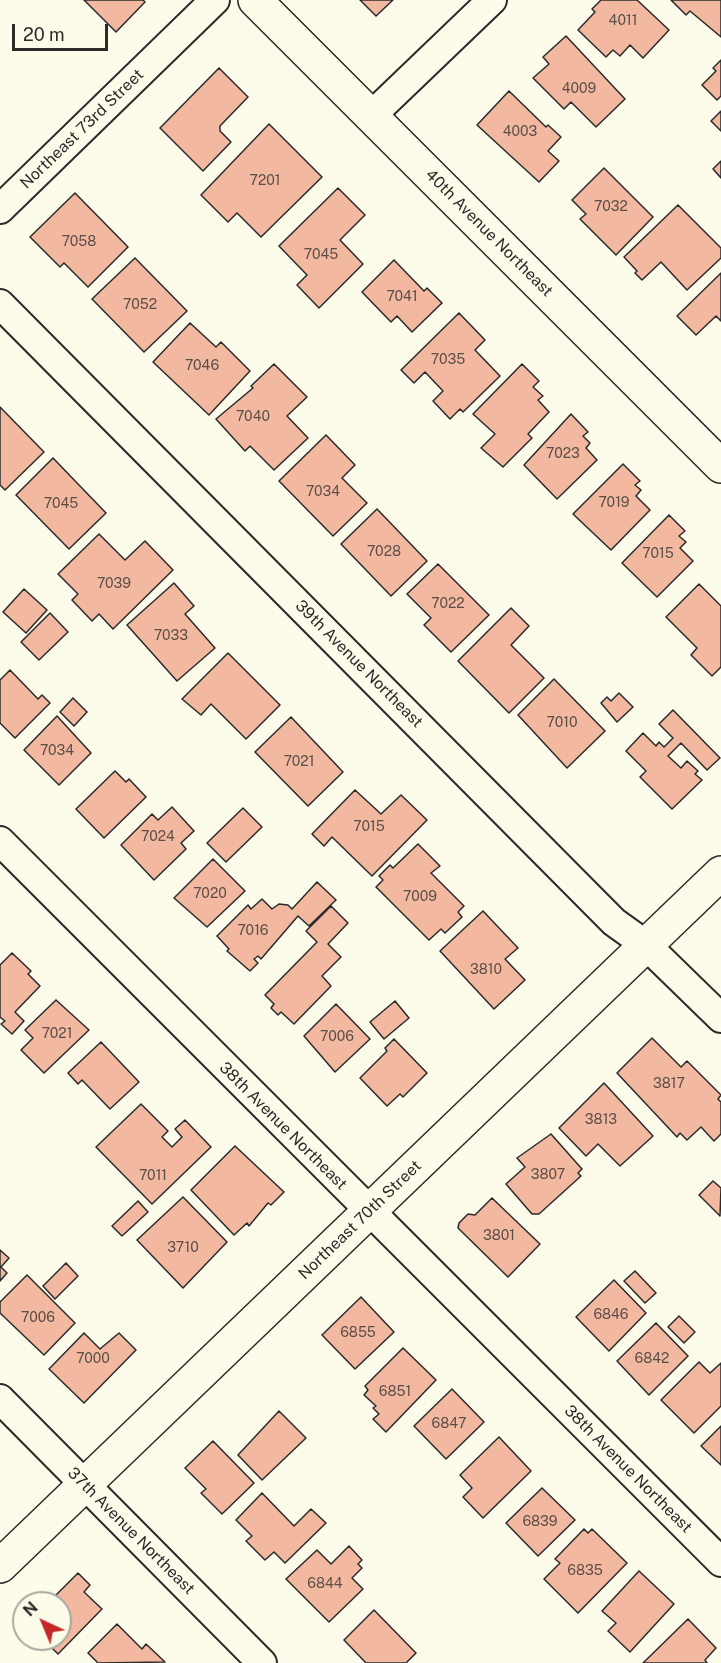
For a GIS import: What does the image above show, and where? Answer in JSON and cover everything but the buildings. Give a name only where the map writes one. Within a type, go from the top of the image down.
[{"type":"street","name":"Northeast 73rd Street","points":[[0,209],[215,0]]},
{"type":"street","name":"40th Avenue Northeast","points":[[255,0],[721,466]]},
{"type":"street","points":[[372,115],[492,0]]},
{"type":"street","name":"39th Avenue Northeast","points":[[0,304],[614,922],[646,945],[721,1018]]},
{"type":"street","name":"38th Avenue Northeast","points":[[0,841],[721,1562]]},
{"type":"street","name":"Northeast 70th Street","points":[[0,1566],[721,873]]},
{"type":"street","name":"37th Avenue Northeast","points":[[0,1400],[262,1663]]}]
